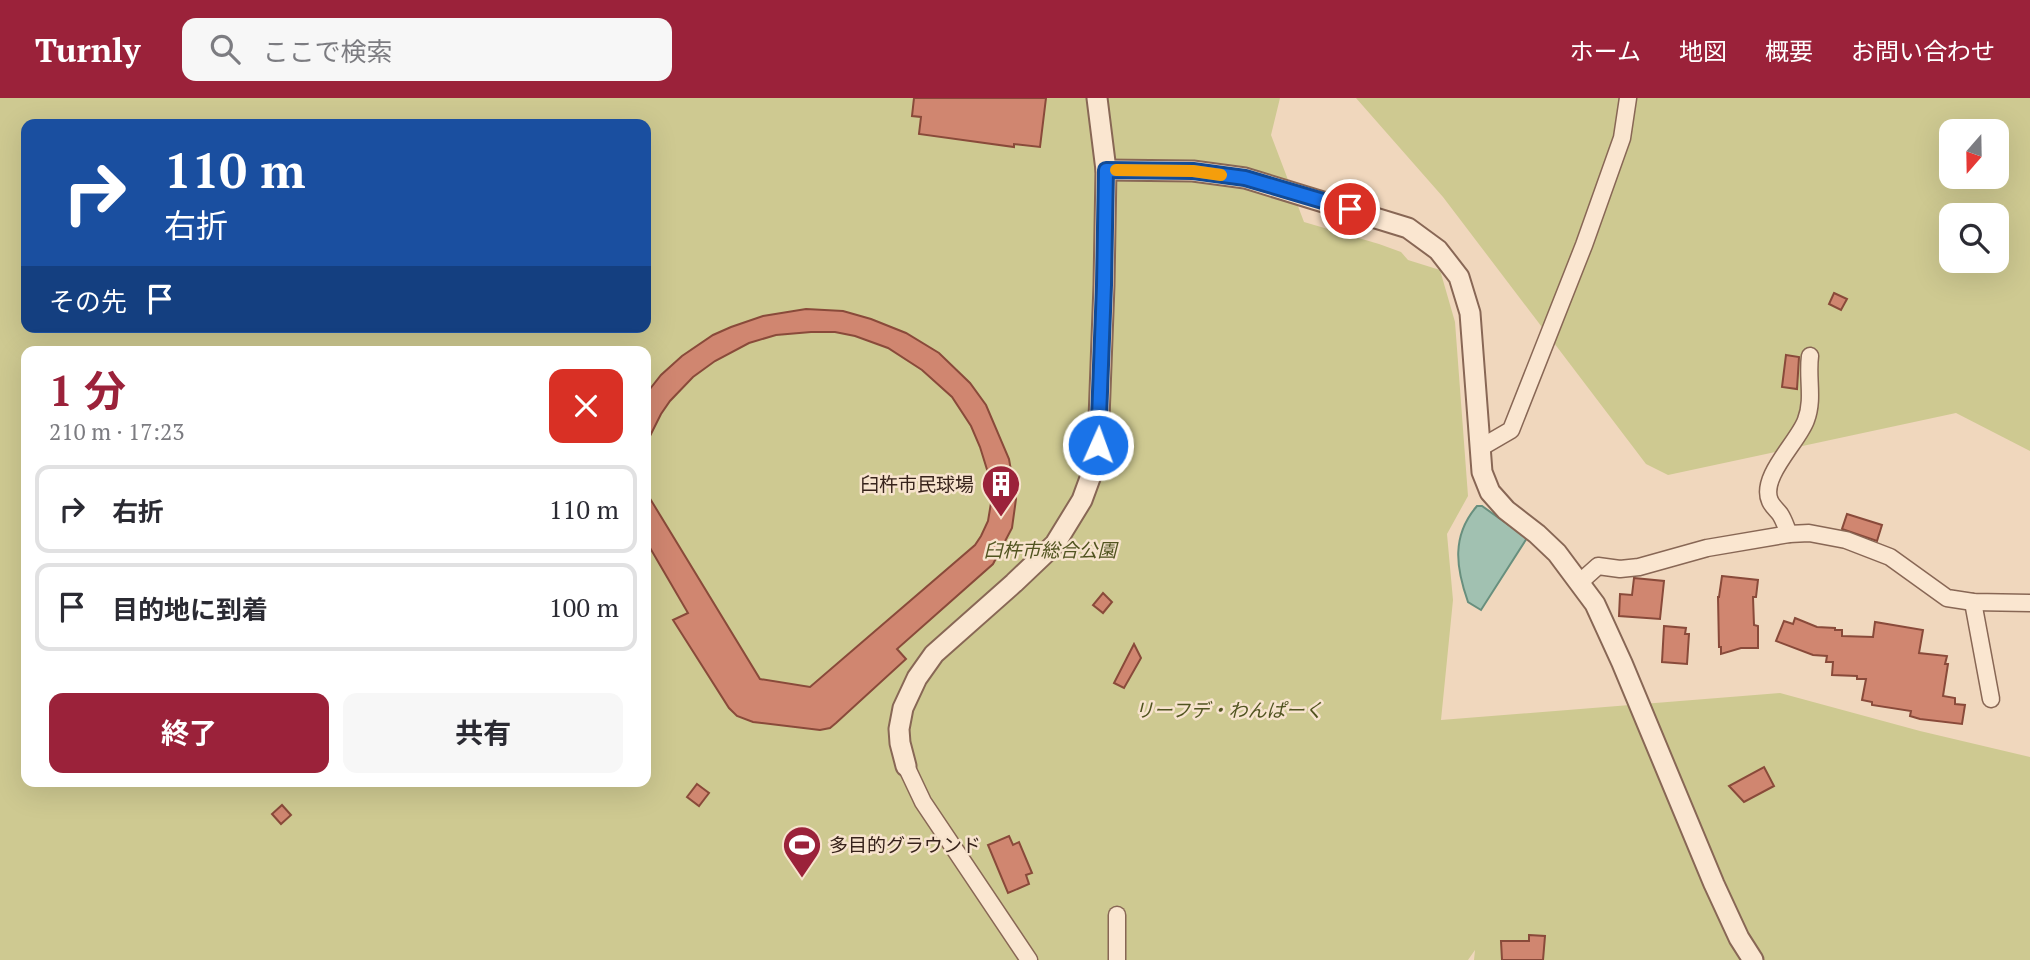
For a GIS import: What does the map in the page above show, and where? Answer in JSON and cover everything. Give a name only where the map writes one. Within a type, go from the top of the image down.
[{"type":"street","points":[[1029,960],[923,802],[906,766],[898,729],[903,708],[917,678],[934,654],[1055,544],[1082,500],[1093,470],[1098,445],[1106,170],[1097,98]]},
{"type":"street","points":[[1480,448],[1511,430],[1584,245],[1622,138],[1628,98]]},
{"type":"street","points":[[1106,170],[1193,171],[1245,178],[1408,228],[1438,250],[1459,277],[1470,313],[1482,472],[1490,492],[1506,510],[1557,553],[1595,604],[1714,884],[1753,960]]},
{"type":"street","points":[[1789,534],[1783,518],[1770,501],[1769,492],[1777,466],[1800,435],[1809,411],[1810,356]]},
{"type":"street","points":[[1579,583],[1598,566],[1639,568],[1707,548],[1810,533],[1846,540],[1890,557],[1947,598],[2030,603]]},
{"type":"street","points":[[1973,601],[1991,699]]},
{"type":"street","points":[[1117,915],[1118,960]]},
{"type":"green space","name":"臼杵市総合公園","points":[[0,98],[1280,98],[1271,135],[1304,222],[1379,244],[1401,252],[1408,260],[1440,270],[1455,322],[1468,496],[1447,534],[1453,600],[1441,720],[1780,693],[2030,757],[2030,960],[1474,960],[1475,950],[1468,960],[0,960]]},
{"type":"green space","points":[[1356,98],[2030,98],[2030,451],[1956,413],[1668,475],[1646,464],[1443,197]]},
{"type":"shaded area","points":[[1477,506],[1482,506],[1527,538],[1481,610],[1468,602],[1458,552],[1463,529]]},
{"type":"building","points":[[914,98],[1046,98],[1040,147],[1014,144],[1014,147],[919,134],[921,117],[912,116]]},
{"type":"building","points":[[1834,293],[1847,299],[1841,310],[1829,304]]},
{"type":"building","name":"臼杵市民球場","points":[[806,309],[843,311],[906,333],[939,353],[970,383],[986,405],[1009,459],[1016,499],[1012,528],[993,564],[897,649],[906,659],[830,728],[820,730],[753,722],[737,716],[729,708],[673,620],[688,613],[651,550],[651,500],[760,679],[810,687],[975,545],[988,521],[992,497],[980,447],[971,426],[952,397],[922,370],[888,348],[835,332],[776,335],[749,343],[715,361],[693,377],[670,401],[651,434],[651,388],[661,375],[682,356],[713,335],[763,316]]},
{"type":"building","points":[[1786,355],[1799,357],[1797,389],[1782,387]]},
{"type":"building","points":[[1847,514],[1882,525],[1877,541],[1842,529]]},
{"type":"building","points":[[1722,576],[1758,580],[1756,597],[1753,597],[1754,625],[1758,626],[1758,648],[1741,648],[1721,654],[1718,597]]},
{"type":"building","points":[[1634,578],[1664,581],[1660,619],[1619,616],[1620,594],[1632,595]]},
{"type":"building","points":[[1103,593],[1112,602],[1103,613],[1093,605]]},
{"type":"building","points":[[1795,618],[1817,627],[1842,630],[1842,636],[1873,637],[1875,622],[1923,630],[1919,653],[1947,656],[1943,696],[1955,698],[1955,704],[1965,705],[1962,724],[1920,719],[1910,716],[1911,711],[1872,705],[1872,702],[1862,700],[1866,679],[1832,675],[1833,662],[1826,662],[1827,656],[1813,655],[1776,641],[1784,621],[1793,624]]},
{"type":"building","points":[[1664,626],[1686,628],[1685,634],[1689,634],[1687,664],[1662,662]]},
{"type":"building","points":[[1134,644],[1141,658],[1124,688],[1114,683]]},
{"type":"building","points":[[1764,767],[1774,786],[1744,802],[1729,786]]},
{"type":"building","points":[[697,784],[709,793],[699,806],[687,797]]},
{"type":"building","points":[[282,805],[291,815],[281,824],[272,814]]},
{"type":"building","points":[[1009,836],[1013,845],[1019,842],[1032,873],[1026,875],[1029,884],[1008,893],[988,845]]},
{"type":"building","points":[[1529,935],[1545,936],[1543,960],[1502,960],[1501,941],[1529,941]]},
{"type":"slow traffic","points":[[1116,170],[1193,171],[1221,175]]},
{"type":"place","name":"臼杵市民球場","points":[[1001,518]]},
{"type":"place","name":"多目的グラウンド","points":[[802,879]]},
{"type":"route","points":[[1098,445],[1106,170],[1193,171],[1245,178],[1350,209]]},
{"type":"park label","name":"リーフデ・わんぱーく","points":[[1229,710]]}]
